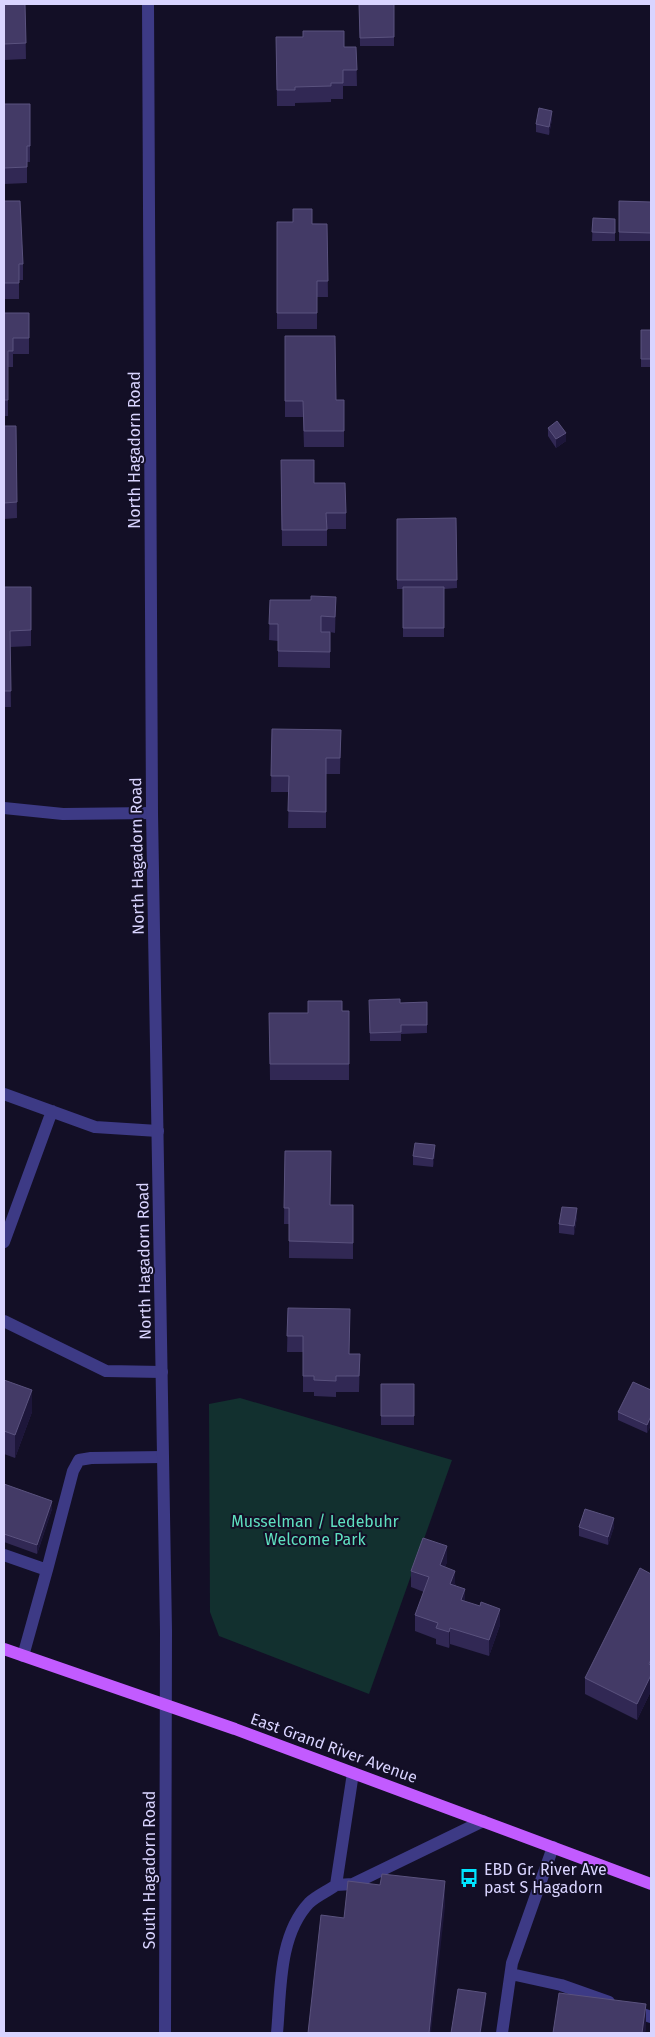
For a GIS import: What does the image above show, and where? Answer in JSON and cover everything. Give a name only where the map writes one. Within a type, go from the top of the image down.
[{"type":"main road","name":"East Grand River Avenue","points":[[4,1649],[353,1772],[651,1884]]},
{"type":"street","name":"North Hagadorn Road","points":[[148,4],[152,813],[164,1457],[166,1707]]},
{"type":"street","points":[[4,808],[63,814],[152,813]]},
{"type":"street","points":[[4,1094],[95,1127],[158,1131]]},
{"type":"street","points":[[4,1242],[52,1111]]},
{"type":"street","points":[[4,1321],[106,1371],[162,1372]]},
{"type":"street","points":[[23,1656],[73,1470],[79,1460],[91,1458],[164,1457]]},
{"type":"street","points":[[4,1555],[46,1570]]},
{"type":"street","name":"South Hagadorn Road","points":[[165,2033],[166,1707]]},
{"type":"street","points":[[336,1885],[336,1871],[353,1772]]},
{"type":"street","points":[[277,2033],[283,1967],[289,1936],[310,1902],[336,1885],[353,1884],[484,1821]]},
{"type":"street","points":[[502,2033],[512,1964],[553,1847]]},
{"type":"street","points":[[511,1974],[561,1985],[651,2017]]},
{"type":"green space","name":"Musselman / Ledebuhr Welcome Park","points":[[240,1398],[452,1460],[369,1694],[219,1636],[210,1612],[209,1404]]},
{"type":"building","points":[[4,4],[25,4],[26,43],[4,44]]},
{"type":"building","points":[[359,4],[394,4],[394,37],[360,38]]},
{"type":"building","points":[[303,31],[344,31],[344,47],[356,47],[357,70],[343,70],[343,83],[331,83],[331,86],[295,87],[295,90],[277,90],[276,37],[303,37]]},
{"type":"building","points":[[4,104],[30,104],[30,146],[27,146],[27,167],[4,168]]},
{"type":"building","points":[[539,108],[552,111],[549,127],[536,124]]},
{"type":"building","points":[[4,201],[20,201],[23,264],[19,264],[19,283],[4,283]]},
{"type":"building","points":[[619,201],[651,202],[651,233],[619,232]]},
{"type":"building","points":[[293,209],[312,209],[312,224],[327,224],[328,281],[317,281],[317,313],[277,313],[277,222],[293,222]]},
{"type":"building","points":[[593,218],[615,219],[615,233],[592,232]]},
{"type":"building","points":[[4,313],[29,313],[29,338],[13,338],[13,351],[8,351],[8,400],[4,400]]},
{"type":"building","points":[[641,330],[651,330],[651,359],[641,359]]},
{"type":"building","points":[[285,336],[335,336],[336,400],[344,400],[344,431],[304,431],[303,401],[285,401]]},
{"type":"building","points":[[557,421],[566,433],[556,439],[548,428]]},
{"type":"building","points":[[4,426],[16,426],[17,502],[4,503]]},
{"type":"building","points":[[281,460],[314,460],[314,483],[345,483],[346,513],[326,513],[327,530],[282,530]]},
{"type":"building","points":[[456,518],[457,580],[397,580],[397,519]]},
{"type":"building","points":[[4,587],[31,587],[31,630],[10,631],[11,691],[4,691]]},
{"type":"building","points":[[403,587],[444,587],[444,628],[403,628]]},
{"type":"building","points":[[311,596],[336,597],[335,617],[321,616],[321,632],[330,632],[330,652],[278,651],[278,624],[269,624],[270,600],[311,600]]},
{"type":"building","points":[[272,729],[341,730],[340,758],[326,758],[326,812],[288,811],[289,776],[271,776]]},
{"type":"building","points":[[400,999],[400,1003],[427,1002],[427,1025],[401,1025],[401,1032],[370,1033],[369,1000]]},
{"type":"building","points":[[308,1001],[342,1001],[342,1011],[349,1011],[349,1064],[270,1064],[269,1013],[308,1013]]},
{"type":"building","points":[[415,1143],[435,1145],[433,1159],[413,1156]]},
{"type":"building","points":[[285,1151],[331,1151],[330,1205],[353,1205],[353,1243],[289,1241],[289,1208],[284,1208]]},
{"type":"building","points":[[562,1207],[577,1208],[574,1226],[559,1224]]},
{"type":"building","points":[[288,1308],[350,1309],[349,1354],[360,1354],[359,1376],[336,1376],[336,1381],[314,1380],[314,1376],[303,1376],[303,1336],[287,1336]]},
{"type":"building","points":[[4,1380],[32,1390],[15,1435],[4,1431]]},
{"type":"building","points":[[633,1382],[651,1390],[651,1416],[647,1425],[618,1412]]},
{"type":"building","points":[[381,1384],[414,1384],[414,1416],[381,1416]]},
{"type":"building","points":[[4,1484],[52,1501],[37,1545],[4,1534]]},
{"type":"building","points":[[585,1509],[614,1518],[608,1537],[579,1527]]},
{"type":"building","points":[[423,1538],[447,1546],[440,1565],[455,1571],[450,1584],[465,1589],[461,1600],[480,1606],[481,1602],[500,1609],[489,1640],[450,1628],[449,1632],[436,1628],[438,1623],[415,1615],[429,1577],[411,1571]]},
{"type":"building","points":[[640,1568],[651,1574],[651,1659],[649,1664],[651,1666],[651,1675],[637,1704],[585,1678]]},
{"type":"building","points":[[382,1874],[445,1881],[429,2033],[308,2033],[321,1915],[344,1918],[348,1881],[380,1885]]},
{"type":"building","points":[[458,1989],[486,1993],[480,2033],[451,2033]]},
{"type":"building","points":[[559,1993],[646,2004],[642,2033],[553,2033]]},
{"type":"place","name":"EBD Gr. River Ave past S Hagadorn","points":[[469,1878]]}]
